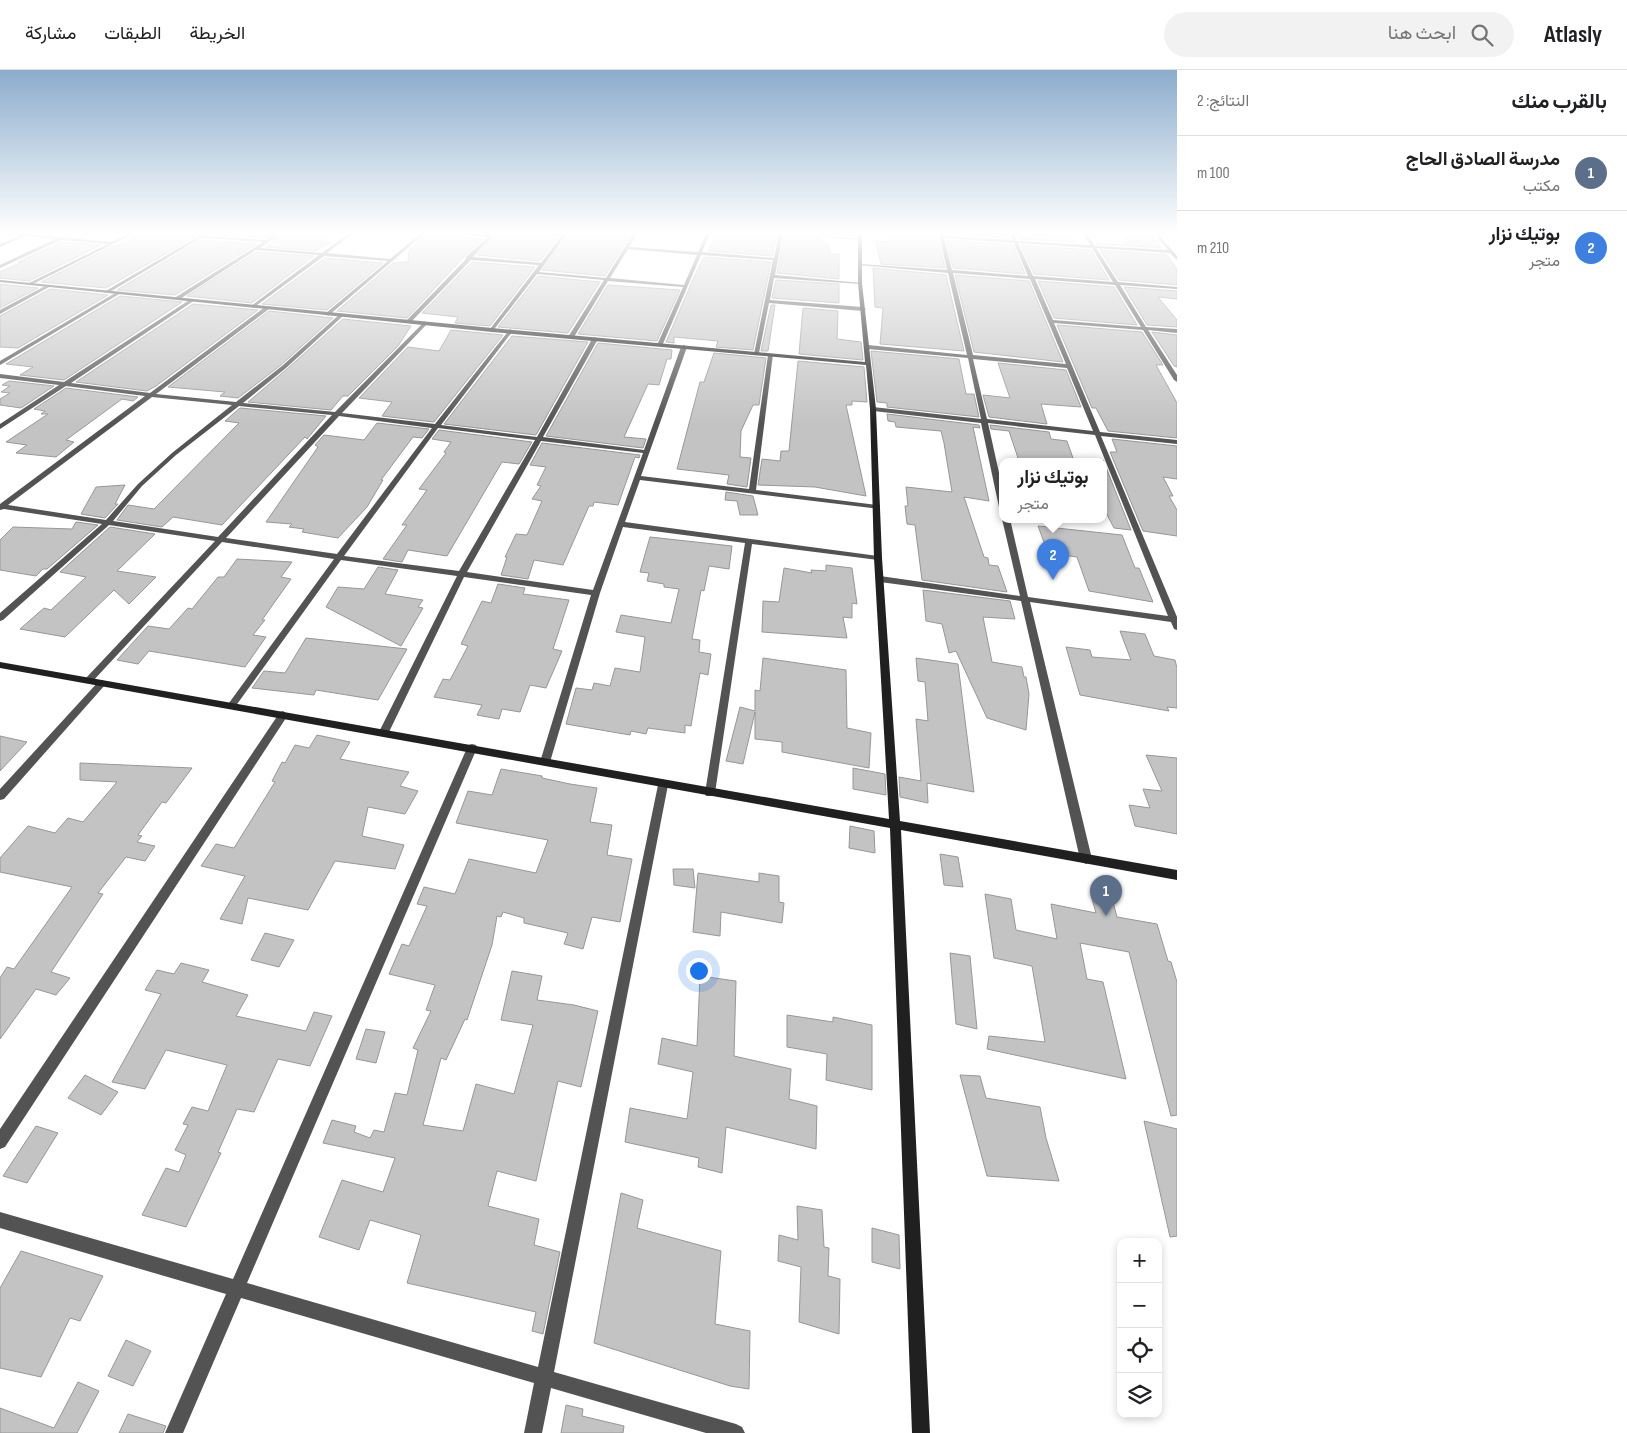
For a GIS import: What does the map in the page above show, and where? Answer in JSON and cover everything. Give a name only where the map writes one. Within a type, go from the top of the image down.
[{"type":"street","points":[[0,312],[28,298]]},
{"type":"street","points":[[0,363],[111,298]]},
{"type":"street","points":[[173,298],[510,332],[869,364]]},
{"type":"street","points":[[253,307],[266,298]]},
{"type":"street","points":[[328,314],[347,298]]},
{"type":"street","points":[[409,321],[431,298]]},
{"type":"street","points":[[492,330],[517,298]]},
{"type":"street","points":[[571,337],[594,298]]},
{"type":"street","points":[[660,345],[679,298]]},
{"type":"street","points":[[756,353],[768,298]]},
{"type":"street","points":[[862,298],[873,410],[878,558],[895,825],[921,1433]]},
{"type":"street","points":[[955,298],[970,356],[999,489]]},
{"type":"street","points":[[1040,298],[1107,458]]},
{"type":"street","points":[[1125,298],[1177,380]]},
{"type":"street","points":[[0,427],[192,300]]},
{"type":"street","points":[[767,301],[863,308]]},
{"type":"street","points":[[1,507],[267,308]]},
{"type":"street","points":[[0,618],[107,523],[140,486],[174,454],[284,367],[341,315]]},
{"type":"street","points":[[1051,322],[1177,331]]},
{"type":"street","points":[[89,680],[337,414],[425,323]]},
{"type":"street","points":[[232,704],[338,557],[436,426],[510,332]]},
{"type":"street","points":[[384,732],[462,574],[595,339]]},
{"type":"street","points":[[545,762],[596,593],[684,347]]},
{"type":"street","points":[[868,347],[1068,366]]},
{"type":"street","points":[[752,492],[771,355]]},
{"type":"street","points":[[0,376],[150,395],[337,414],[647,452]]},
{"type":"street","points":[[873,410],[1177,442]]},
{"type":"street","points":[[1107,459],[1176,622]]},
{"type":"street","points":[[637,478],[877,507]]},
{"type":"street","points":[[1,507],[596,593]]},
{"type":"street","points":[[1007,523],[1086,859]]},
{"type":"street","points":[[620,524],[878,558]]},
{"type":"street","points":[[710,793],[749,541]]},
{"type":"street","points":[[880,579],[1176,622]]},
{"type":"street","points":[[0,665],[232,704],[710,793],[1177,875]]},
{"type":"street","points":[[0,796],[102,683]]},
{"type":"street","points":[[0,1142],[283,715]]},
{"type":"street","points":[[174,1433],[472,748]]},
{"type":"street","points":[[533,1433],[663,784]]},
{"type":"street","points":[[0,1220],[736,1433]]},
{"type":"building","points":[[0,298],[20,298],[0,308]]},
{"type":"building","points":[[34,298],[104,298],[18,348],[0,347],[0,316]]},
{"type":"building","points":[[117,298],[182,302],[64,380],[20,375],[33,367],[6,364]]},
{"type":"building","points":[[202,298],[259,298],[252,303]]},
{"type":"building","points":[[271,298],[342,298],[327,310],[262,304]]},
{"type":"building","points":[[353,298],[426,298],[407,318],[337,311]]},
{"type":"building","points":[[437,298],[512,298],[490,326],[455,323],[458,317],[422,313]]},
{"type":"building","points":[[521,298],[590,298],[568,333],[498,327]]},
{"type":"building","points":[[600,298],[677,298],[657,341],[578,334]]},
{"type":"building","points":[[685,298],[764,298],[753,350],[716,347],[718,341],[674,337],[674,343],[666,342]]},
{"type":"building","points":[[772,298],[839,298],[839,303]]},
{"type":"building","points":[[875,298],[951,298],[964,351],[880,344],[883,308],[875,307]]},
{"type":"building","points":[[961,298],[1036,298],[1063,362],[974,352]]},
{"type":"building","points":[[1045,298],[1120,298],[1137,325],[1054,318]]},
{"type":"building","points":[[1130,298],[1159,298],[1177,320],[1177,327],[1147,325]]},
{"type":"building","points":[[193,304],[258,310],[147,391],[76,382]]},
{"type":"building","points":[[771,305],[775,305],[768,351],[761,351]]},
{"type":"building","points":[[803,308],[838,311],[837,339],[861,342],[863,360],[799,354]]},
{"type":"building","points":[[269,311],[333,318],[281,365],[238,398],[220,396],[225,392],[168,387]]},
{"type":"building","points":[[343,319],[411,326],[398,346],[348,396],[343,396],[331,410],[248,402],[287,369]]},
{"type":"building","points":[[1057,325],[1142,332],[1163,365],[1156,365],[1177,403],[1177,438],[1108,431],[1096,408],[1092,408]]},
{"type":"building","points":[[451,330],[503,335],[434,422],[382,416],[392,402],[359,398],[408,347],[439,351]]},
{"type":"building","points":[[1152,332],[1177,335],[1177,367],[1174,366]]},
{"type":"building","points":[[512,336],[588,342],[536,435],[444,424]]},
{"type":"building","points":[[598,343],[672,350],[671,359],[667,359],[659,385],[648,384],[624,437],[646,439],[643,448],[546,436]]},
{"type":"building","points":[[871,351],[959,359],[966,394],[974,394],[979,417],[887,407],[887,403],[877,402]]},
{"type":"building","points":[[714,353],[766,358],[759,405],[753,405],[741,431],[740,457],[751,458],[747,487],[727,484],[729,475],[677,469],[700,382],[704,382]]},
{"type":"building","points":[[798,361],[864,367],[867,402],[852,401],[852,405],[846,405],[866,496],[815,487],[758,485],[762,459],[780,461],[781,451],[789,451]]},
{"type":"building","points":[[998,363],[1066,370],[1081,407],[1041,404],[1047,424],[989,417],[983,395],[1010,398]]},
{"type":"building","points":[[9,381],[54,386],[21,408],[0,405],[0,399],[10,393],[1,392],[10,386],[2,385]]},
{"type":"building","points":[[66,388],[138,397],[133,401],[122,399],[66,440],[74,442],[56,457],[16,453],[27,445],[6,442],[48,414],[41,414],[45,411],[34,409]]},
{"type":"building","points":[[240,408],[326,416],[307,439],[305,437],[222,525],[173,517],[162,527],[117,520],[128,505],[154,509],[239,423],[225,421]]},
{"type":"building","points":[[887,414],[979,425],[980,428],[973,427],[989,501],[964,497],[984,557],[988,558],[989,565],[998,566],[1007,592],[922,580],[915,525],[907,524],[905,506],[908,506],[906,487],[952,492],[944,443],[941,431],[896,427],[895,422],[888,421]]},
{"type":"building","points":[[377,423],[429,429],[422,438],[413,437],[381,480],[383,480],[367,507],[338,538],[302,532],[304,529],[289,527],[292,524],[266,522],[318,447],[315,445],[324,435],[364,440]]},
{"type":"building","points":[[990,425],[1049,432],[1051,439],[1067,441],[1073,458],[1018,458],[1009,431],[991,429]]},
{"type":"building","points":[[439,430],[532,442],[519,464],[502,462],[447,556],[408,550],[402,562],[383,559],[407,525],[402,525],[427,490],[419,489],[446,453],[444,452],[451,442],[432,439]]},
{"type":"building","points":[[1112,439],[1177,446],[1177,479],[1163,477],[1173,496],[1169,496],[1177,510],[1177,536],[1143,531],[1110,452],[1117,452]]},
{"type":"building","points":[[542,443],[640,455],[639,458],[635,457],[618,505],[594,502],[593,506],[589,506],[563,565],[534,560],[528,579],[501,575],[507,557],[505,557],[516,534],[527,535],[542,501],[532,499],[541,486],[537,485],[546,467],[530,465]]},
{"type":"building","points":[[1107,470],[1131,530],[1114,528],[1107,515]]},
{"type":"building","points":[[125,485],[115,504],[118,504],[105,518],[81,514],[96,487]]},
{"type":"building","points":[[726,492],[753,496],[758,515],[740,515],[737,501],[725,500]]},
{"type":"building","points":[[76,522],[98,525],[47,569],[43,569],[36,576],[0,570],[0,540],[13,527],[72,529]]},
{"type":"building","points":[[1038,526],[1122,535],[1135,568],[1139,568],[1153,602],[1089,591],[1077,557],[1048,553]]},
{"type":"building","points":[[110,527],[155,534],[117,571],[156,577],[129,604],[114,590],[65,637],[20,629],[44,608],[51,610],[86,577],[60,572]]},
{"type":"building","points":[[650,537],[732,546],[729,569],[709,566],[704,591],[701,590],[692,639],[700,640],[699,652],[711,654],[708,675],[700,673],[691,726],[685,725],[685,733],[648,728],[646,734],[631,731],[630,735],[566,724],[576,688],[592,690],[594,683],[610,686],[615,668],[640,672],[645,637],[616,632],[621,615],[671,623],[679,589],[664,587],[664,584],[647,581],[649,573],[640,572]]},
{"type":"building","points":[[237,559],[292,562],[281,577],[291,579],[262,620],[265,620],[253,635],[266,637],[245,667],[149,651],[138,664],[117,660],[148,626],[169,629],[188,608],[192,609],[218,577],[224,577]]},
{"type":"building","points":[[826,565],[852,568],[857,604],[852,603],[852,618],[843,617],[847,638],[762,632],[763,601],[779,602],[784,568],[812,573],[811,570],[826,571]]},
{"type":"building","points":[[378,567],[398,570],[385,594],[423,600],[418,607],[423,608],[401,646],[326,607],[338,587],[364,589]]},
{"type":"building","points":[[498,584],[525,588],[523,594],[569,600],[553,649],[562,651],[546,688],[530,685],[520,712],[502,709],[499,719],[477,715],[482,705],[434,697],[443,679],[450,680],[468,646],[461,644],[482,601],[491,603]]},
{"type":"building","points":[[923,590],[1010,601],[1015,619],[983,617],[992,662],[1022,667],[1024,677],[1026,677],[1029,694],[1026,730],[987,718],[956,651],[949,653],[942,624],[926,621]]},
{"type":"building","points":[[1120,631],[1145,634],[1154,656],[1175,660],[1177,668],[1177,708],[1167,707],[1169,711],[1080,695],[1066,647],[1090,650],[1092,657],[1131,660]]},
{"type":"building","points":[[306,638],[407,649],[378,700],[316,690],[314,695],[252,688],[264,671],[285,673]]},
{"type":"building","points":[[763,658],[846,670],[847,728],[871,733],[869,768],[782,752],[782,742],[755,739],[755,712],[743,764],[726,761],[740,707],[755,711],[755,690],[760,691]]},
{"type":"building","points":[[916,658],[958,664],[974,792],[927,783],[928,803],[900,797],[899,777],[921,781],[916,719],[928,721],[925,682],[918,681]]},
{"type":"building","points":[[317,735],[350,742],[340,759],[409,772],[400,786],[418,791],[405,814],[368,807],[362,836],[404,845],[395,869],[335,861],[308,910],[248,898],[242,924],[220,919],[245,876],[201,866],[216,844],[234,848],[275,782],[272,781],[282,762],[285,763],[295,745],[309,748]]},
{"type":"building","points":[[0,736],[27,742],[0,771]]},
{"type":"building","points":[[1146,755],[1177,758],[1177,834],[1135,826],[1129,805],[1150,808],[1143,789],[1162,791]]},
{"type":"building","points":[[80,763],[192,768],[166,803],[162,802],[138,835],[142,836],[137,842],[155,846],[145,861],[126,857],[98,893],[103,894],[51,972],[70,978],[56,995],[36,989],[0,1039],[0,978],[7,967],[14,969],[72,887],[0,872],[0,858],[28,826],[55,833],[68,818],[83,822],[117,782],[80,780]]},
{"type":"building","points":[[853,768],[885,774],[886,795],[853,789]]},
{"type":"building","points":[[501,769],[597,788],[590,822],[612,825],[607,855],[632,859],[620,922],[592,917],[583,949],[564,944],[568,933],[524,923],[524,918],[503,912],[501,917],[497,916],[492,945],[467,1020],[465,1019],[446,1060],[441,1058],[423,1125],[463,1131],[476,1084],[514,1094],[533,1025],[501,1020],[512,971],[542,976],[537,1000],[574,1005],[598,1011],[581,1087],[558,1081],[536,1181],[497,1171],[488,1206],[539,1219],[534,1245],[560,1252],[543,1334],[532,1331],[536,1312],[407,1283],[421,1235],[370,1220],[359,1250],[319,1237],[342,1180],[383,1192],[395,1158],[323,1143],[332,1120],[356,1126],[354,1132],[370,1138],[374,1130],[384,1132],[395,1093],[407,1095],[418,1050],[413,1048],[431,1011],[426,1010],[435,985],[389,974],[402,944],[409,946],[427,906],[417,904],[424,887],[455,894],[469,859],[536,873],[548,840],[456,823],[468,791],[492,795]]},
{"type":"building","points":[[850,826],[874,831],[875,853],[849,848]]},
{"type":"building","points":[[940,854],[958,857],[963,887],[944,885]]},
{"type":"building","points":[[673,869],[693,869],[695,888],[674,885]]},
{"type":"building","points":[[698,873],[759,882],[759,873],[779,876],[779,902],[784,903],[782,923],[721,912],[720,936],[693,932]]},
{"type":"building","points":[[985,894],[1011,899],[1016,930],[1057,939],[1051,904],[1096,913],[1091,895],[1112,898],[1117,917],[1157,924],[1168,961],[1171,962],[1177,982],[1177,1115],[1171,1116],[1129,952],[1080,943],[1087,979],[1103,982],[1126,1079],[987,1049],[989,1036],[1045,1042],[1032,966],[994,958]]},
{"type":"building","points":[[265,933],[294,940],[279,967],[251,960]]},
{"type":"building","points":[[950,953],[970,956],[977,1029],[956,1024]]},
{"type":"building","points":[[181,963],[209,970],[202,982],[248,995],[236,1016],[306,1031],[314,1012],[332,1016],[310,1066],[278,1059],[254,1112],[237,1109],[218,1152],[221,1153],[186,1227],[142,1215],[166,1168],[179,1172],[186,1155],[175,1150],[188,1125],[183,1124],[192,1107],[208,1111],[227,1065],[166,1050],[145,1089],[112,1082],[161,994],[145,990],[157,970],[174,974]]},
{"type":"building","points":[[700,976],[736,981],[734,1056],[791,1069],[789,1099],[817,1106],[816,1149],[726,1127],[722,1173],[698,1167],[699,1158],[625,1142],[630,1108],[687,1119],[693,1072],[658,1064],[662,1038],[697,1046]]},
{"type":"building","points":[[787,1015],[833,1022],[833,1017],[872,1025],[872,1090],[826,1080],[827,1054],[787,1047]]},
{"type":"building","points":[[366,1029],[385,1032],[376,1063],[356,1059]]},
{"type":"building","points":[[85,1075],[118,1092],[101,1115],[68,1098]]},
{"type":"building","points":[[960,1075],[980,1076],[986,1098],[1040,1107],[1046,1138],[1059,1181],[987,1176]]},
{"type":"building","points":[[1144,1121],[1177,1129],[1177,1236],[1170,1237]]},
{"type":"building","points":[[36,1126],[58,1133],[27,1183],[3,1176]]},
{"type":"building","points":[[621,1193],[643,1200],[637,1228],[721,1251],[715,1324],[750,1331],[749,1389],[730,1386],[594,1343]]},
{"type":"building","points":[[797,1206],[822,1210],[824,1247],[829,1248],[828,1276],[840,1279],[839,1334],[799,1322],[801,1267],[778,1261],[779,1235],[798,1240]]},
{"type":"building","points":[[872,1228],[899,1235],[900,1269],[872,1262]]},
{"type":"building","points":[[21,1251],[103,1276],[80,1321],[70,1318],[41,1377],[0,1368],[0,1288]]},
{"type":"building","points":[[126,1340],[151,1351],[133,1386],[108,1376]]},
{"type":"building","points":[[78,1382],[99,1391],[77,1433],[0,1433],[0,1408],[54,1428]]},
{"type":"building","points":[[566,1405],[583,1409],[582,1416],[624,1426],[623,1433],[561,1433]]},
{"type":"building","points":[[128,1414],[166,1426],[163,1433],[119,1433]]},
{"type":"place","name":"بوتيك نزار","points":[[1053,580]]},
{"type":"place","name":"مدرسة الصادق الحاج","points":[[1106,916]]}]
